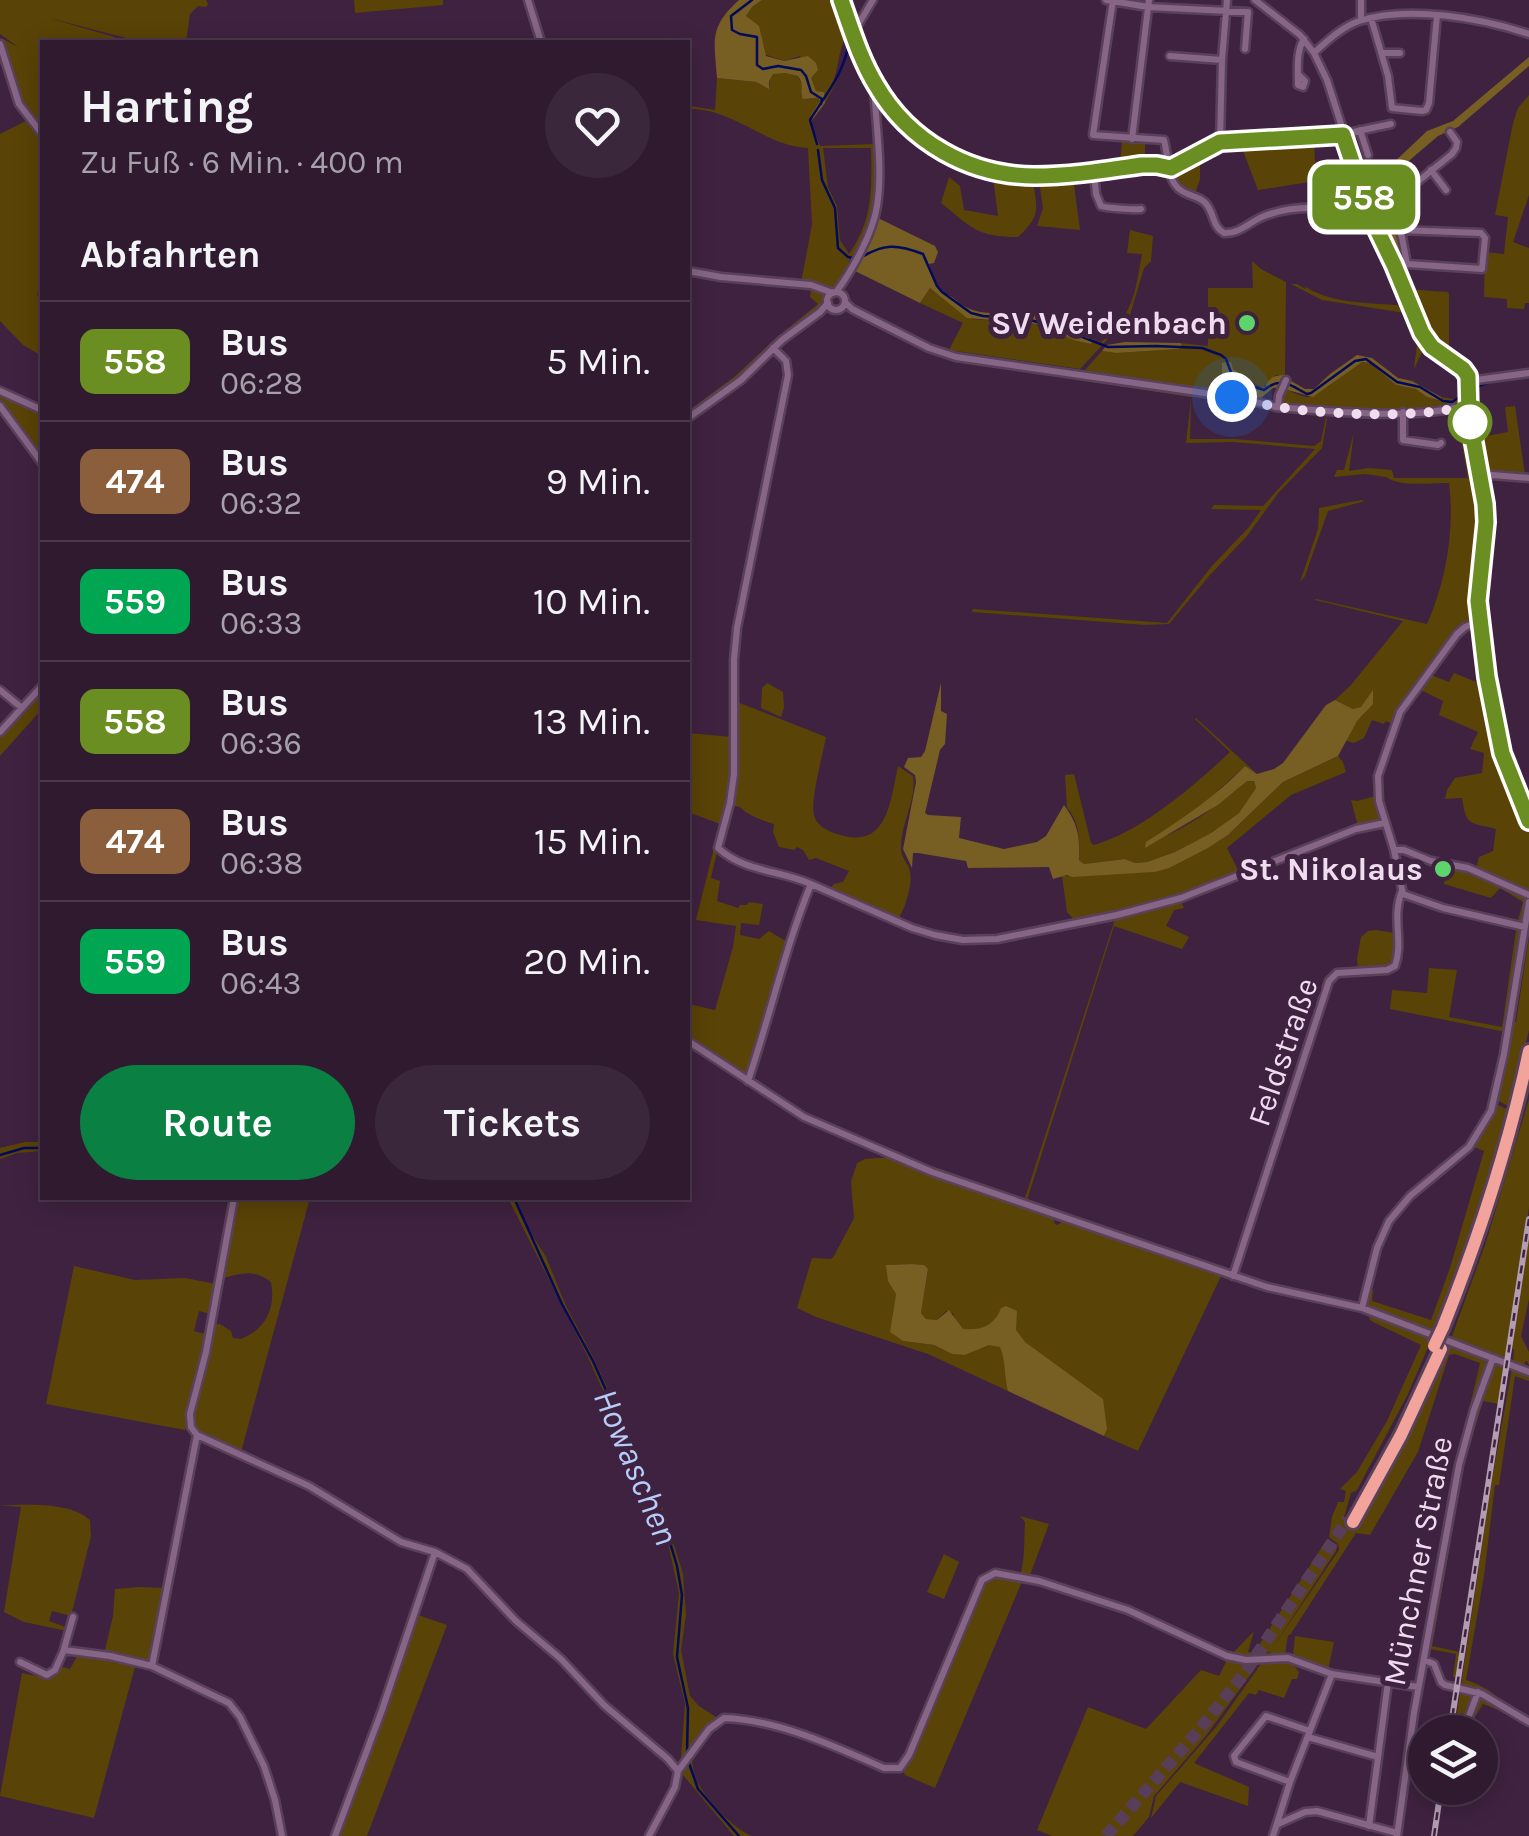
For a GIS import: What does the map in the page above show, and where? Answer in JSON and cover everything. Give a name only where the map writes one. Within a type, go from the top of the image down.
[{"type":"highway","points":[[1446,1328],[1488,1204],[1529,1050]]},
{"type":"highway","points":[[1350,1521],[1438,1348],[1495,1202],[1529,1079]]},
{"type":"street","points":[[528,0],[540,40]]},
{"type":"street","points":[[841,0],[873,81],[908,126],[933,146],[997,172],[1036,176],[1151,165],[1171,168],[1217,142],[1343,135],[1391,124]]},
{"type":"street","points":[[853,33],[873,0]]},
{"type":"street","points":[[1217,142],[1227,0]]},
{"type":"street","points":[[1254,0],[1264,4],[1314,52],[1327,80],[1370,215],[1427,341],[1463,369],[1469,388],[1468,405],[1486,522],[1478,589],[1480,621],[1498,740],[1529,821]]},
{"type":"street","points":[[1361,0],[1361,20]]},
{"type":"street","points":[[1245,49],[1248,12],[1110,1],[1092,134],[1164,140],[1175,185],[1203,201],[1216,228],[1224,234],[1238,232],[1268,215],[1299,208],[1370,215]]},
{"type":"street","points":[[1132,139],[1149,4]]},
{"type":"street","points":[[1371,18],[1390,86],[1392,108],[1426,110],[1436,15]]},
{"type":"street","points":[[1314,52],[1338,33],[1371,18],[1436,15],[1482,21],[1529,34]]},
{"type":"street","points":[[1298,74],[1304,39]]},
{"type":"street","points":[[0,44],[21,108],[40,132]]},
{"type":"street","points":[[1382,52],[1400,53]]},
{"type":"street","points":[[1170,56],[1222,60]]},
{"type":"street","points":[[690,417],[742,380],[772,348],[836,300],[876,210],[873,81]]},
{"type":"street","points":[[875,107],[887,102]]},
{"type":"street","points":[[1360,130],[1368,156]]},
{"type":"street","points":[[1408,264],[1390,211],[1393,193],[1412,186],[1456,148],[1457,142],[1450,132]]},
{"type":"street","points":[[1431,170],[1446,190]]},
{"type":"street","points":[[1094,172],[1101,206],[1141,209]]},
{"type":"street","points":[[1394,265],[1482,269],[1481,233],[1399,230]]},
{"type":"street","points":[[690,271],[818,288],[929,348],[956,356],[1238,398],[1262,406],[1356,414],[1445,410],[1468,405]]},
{"type":"street","points":[[772,348],[786,361],[788,375],[736,628],[734,774],[718,848],[722,852],[752,868],[798,879],[912,928],[963,940],[997,940],[1181,898],[1356,829],[1385,822]]},
{"type":"street","points":[[1469,388],[1529,373]]},
{"type":"street","points":[[1278,407],[1284,384]]},
{"type":"street","points":[[0,391],[40,409]]},
{"type":"street","points":[[0,406],[40,459]]},
{"type":"street","points":[[1403,412],[1403,440],[1441,443]]},
{"type":"street","points":[[1480,476],[1529,478]]},
{"type":"street","points":[[1480,621],[1458,634],[1400,712],[1377,779],[1379,801],[1402,892],[1431,904],[1526,927]]},
{"type":"street","points":[[0,732],[40,688]]},
{"type":"street","points":[[0,690],[22,708]]},
{"type":"street","points":[[1394,850],[1468,868],[1529,894]]},
{"type":"street","points":[[748,1081],[811,884]]},
{"type":"street","name":"Feldstraße","points":[[1234,1276],[1329,981],[1337,974],[1395,966],[1399,948],[1396,918],[1402,892]]},
{"type":"street","points":[[1362,1308],[1377,1248],[1390,1221],[1410,1196],[1462,1154],[1490,1111],[1504,1054],[1529,903]]},
{"type":"street","points":[[690,1042],[816,1124],[932,1172],[1267,1287],[1362,1308],[1529,1372]]},
{"type":"street","points":[[234,1200],[206,1352],[190,1414],[196,1435],[309,1486],[401,1542],[435,1552],[474,1575],[516,1621],[668,1758],[678,1772]]},
{"type":"street","name":"Münchner Straße","points":[[1397,1835],[1418,1687],[1460,1465],[1492,1358]]},
{"type":"street","points":[[152,1666],[196,1435]]},
{"type":"street","points":[[335,1836],[435,1552]]},
{"type":"street","points":[[649,1836],[675,1787],[678,1772],[714,1724],[728,1718],[808,1737],[884,1768],[900,1768],[982,1580],[995,1573],[1039,1581],[1128,1610],[1228,1656],[1246,1660],[1285,1658],[1332,1674],[1418,1687]]},
{"type":"street","points":[[20,1662],[50,1674],[55,1670],[72,1617]]},
{"type":"street","points":[[64,1650],[152,1666],[232,1706],[264,1766],[282,1836]]},
{"type":"street","points":[[1424,1660],[1434,1664],[1443,1684],[1478,1692],[1529,1722]]},
{"type":"street","points":[[1274,1836],[1290,1782],[1332,1674]]},
{"type":"street","points":[[1369,1836],[1388,1682]]},
{"type":"street","points":[[1469,1715],[1478,1692]]},
{"type":"street","points":[[1290,1782],[1236,1762],[1234,1756],[1266,1716],[1378,1758]]},
{"type":"street","points":[[1277,1824],[1313,1811],[1397,1835]]},
{"type":"shaded area","points":[[0,0],[206,0],[208,4],[198,6],[190,14],[186,40],[134,40],[49,18],[121,39],[40,40],[40,129],[21,99],[1,38],[18,47],[0,34]]},
{"type":"shaded area","points":[[354,0],[443,0],[443,5],[355,13]]},
{"type":"shaded area","points":[[739,0],[762,0],[746,16],[759,26],[766,56],[784,61],[808,56],[816,63],[818,70],[811,78],[816,91],[824,92],[825,103],[813,119],[811,115],[820,101],[803,99],[798,76],[773,74],[769,89],[756,82],[717,78],[718,27]]},
{"type":"shaded area","points":[[762,0],[839,0],[850,30],[841,48],[836,82],[825,103],[824,92],[816,91],[800,56],[784,61],[764,54],[759,30],[746,16]]},
{"type":"shaded area","points":[[1529,57],[1529,66],[1458,127],[1438,136],[1397,171],[1384,205],[1405,259],[1395,262],[1368,202],[1390,166],[1427,131],[1453,121]]},
{"type":"shaded area","points":[[773,73],[798,76],[804,89],[803,99],[818,98],[820,102],[811,123],[820,146],[874,144],[872,214],[855,256],[851,256],[834,288],[801,283],[812,224],[808,148],[777,141],[719,114],[690,109],[691,106],[715,110],[717,78],[770,86]],"holes":[[[823,148],[871,148],[871,190],[863,229],[849,254],[840,240],[837,206],[828,187]]]},
{"type":"shaded area","points":[[1529,95],[1529,195],[1513,242],[1529,248],[1529,303],[1525,303],[1524,309],[1507,308],[1507,299],[1484,297],[1485,252],[1504,254],[1508,217],[1495,215],[1513,123],[1518,108]]},
{"type":"shaded area","points":[[886,104],[922,140],[993,173],[994,177],[1033,182],[1036,212],[1025,230],[1018,237],[983,233],[941,203],[949,177],[960,186],[964,210],[998,216],[993,178],[933,152],[886,107],[880,107],[879,112],[878,106]]},
{"type":"shaded area","points":[[28,120],[40,134],[37,295],[40,355],[23,345],[0,321],[0,134]]},
{"type":"shaded area","points":[[1314,140],[1316,181],[1258,190],[1240,143]]},
{"type":"shaded area","points":[[1122,141],[1145,141],[1145,162],[1120,165]]},
{"type":"shaded area","points":[[1188,163],[1200,164],[1195,194],[1180,188],[1174,176],[1176,170]]},
{"type":"shaded area","points":[[1073,177],[1080,230],[1037,226],[1043,208],[1039,181]]},
{"type":"shaded area","points":[[1362,215],[1382,244],[1408,307],[1405,310],[1410,311],[1426,344],[1414,369],[1416,333],[1405,313],[1322,300],[1291,284],[1340,300],[1404,306],[1391,268]]},
{"type":"shaded area","points":[[878,218],[935,246],[938,252],[934,263],[929,264],[936,282],[943,292],[966,307],[990,313],[1053,316],[1093,339],[1091,344],[1038,324],[967,318],[930,288],[920,303],[853,270],[865,253]]},
{"type":"shaded area","points":[[1130,230],[1153,236],[1151,261],[1144,268],[1130,315],[1080,369],[949,350],[963,323],[920,303],[930,288],[972,319],[1038,324],[1090,344],[1093,339],[1101,342],[1120,323],[1134,292],[1142,254],[1127,253]]},
{"type":"shaded area","points":[[1252,261],[1286,282],[1285,375],[1276,375],[1262,388],[1222,363],[1222,391],[1085,370],[1102,351],[1179,349],[1180,343],[1208,346],[1208,288],[1253,288]]},
{"type":"shaded area","points":[[718,279],[811,288],[825,299],[821,307],[741,377],[690,415],[690,410],[818,304],[810,297],[811,289]]},
{"type":"shaded area","points":[[1406,289],[1448,292],[1449,358],[1428,335]]},
{"type":"shaded area","points":[[1107,345],[1182,345],[1179,349],[1102,351]]},
{"type":"shaded area","points":[[1357,355],[1372,358],[1398,378],[1441,397],[1441,401],[1396,385],[1370,363],[1362,362],[1313,397],[1284,389],[1291,381],[1314,389]]},
{"type":"shaded area","points":[[1231,362],[1233,369],[1259,388],[1273,377],[1285,375],[1281,387],[1261,398],[1246,395],[1232,382],[1222,380],[1222,363]]},
{"type":"shaded area","points":[[1362,362],[1370,363],[1396,385],[1417,389],[1427,397],[1440,401],[1441,397],[1454,399],[1465,389],[1465,400],[1460,406],[1372,412],[1280,403],[1284,389],[1308,397]]},
{"type":"shaded area","points":[[1082,376],[1192,395],[1079,380]]},
{"type":"shaded area","points":[[0,393],[40,411],[40,456],[0,403]]},
{"type":"shaded area","points":[[1191,399],[1190,439],[1314,446],[1321,441],[1327,419],[1322,448],[1279,492],[1247,536],[1169,624],[972,612],[973,609],[1167,623],[1261,510],[1211,509],[1214,505],[1263,506],[1315,449],[1233,442],[1186,443]]},
{"type":"shaded area","points":[[1515,406],[1525,475],[1483,471],[1475,438],[1508,432],[1505,407]]},
{"type":"shaded area","points":[[1463,409],[1482,512],[1474,617],[1463,626],[1393,724],[1372,720],[1364,738],[1354,743],[1344,740],[1363,715],[1372,692],[1361,708],[1353,709],[1335,700],[1403,621],[1315,600],[1427,624],[1447,555],[1451,501],[1449,483],[1408,483],[1365,474],[1334,477],[1337,470],[1344,470],[1354,432],[1349,471],[1392,470],[1394,478],[1468,478],[1462,444],[1450,411]]},
{"type":"shaded area","points":[[1365,501],[1328,511],[1300,582],[1318,529],[1319,508]]},
{"type":"shaded area","points":[[1454,673],[1486,686],[1489,701],[1485,714],[1491,713],[1529,828],[1529,889],[1524,922],[1517,924],[1523,902],[1500,888],[1491,898],[1444,884],[1448,864],[1476,869],[1479,857],[1493,851],[1496,829],[1471,822],[1462,798],[1445,799],[1455,778],[1482,773],[1484,753],[1470,749],[1478,732],[1439,715],[1443,701],[1419,689],[1429,674],[1449,682]]},
{"type":"shaded area","points":[[767,683],[783,692],[781,717],[761,708],[762,688]]},
{"type":"shaded area","points":[[941,683],[941,711],[947,714],[945,744],[940,750],[925,813],[961,817],[959,838],[1004,849],[1037,842],[1046,836],[1064,805],[1075,824],[1079,860],[1084,864],[1125,859],[1147,862],[1211,833],[1239,813],[1256,788],[1254,781],[1247,781],[1218,805],[1145,848],[1146,842],[1198,807],[1245,766],[1257,774],[1283,763],[1326,705],[1335,700],[1353,709],[1361,707],[1373,690],[1373,704],[1357,721],[1338,756],[1283,782],[1228,835],[1208,848],[1155,872],[1067,875],[1053,879],[1049,867],[968,868],[966,861],[918,853],[913,853],[912,868],[903,849],[916,782],[915,775],[904,767],[908,758],[921,757],[925,751]]},
{"type":"shaded area","points":[[40,691],[40,711],[0,756],[0,735]]},
{"type":"shaded area","points":[[737,702],[826,737],[813,808],[817,822],[829,831],[854,837],[876,830],[888,808],[898,766],[913,776],[901,849],[910,883],[898,919],[828,891],[843,882],[849,871],[816,858],[809,860],[797,847],[779,847],[774,824],[730,805]]},
{"type":"shaded area","points":[[1196,718],[1257,774],[1245,766],[1200,807],[1146,843],[1185,826],[1247,780],[1254,781],[1256,788],[1239,813],[1211,833],[1147,862],[1125,859],[1084,864],[1079,860],[1077,826],[1067,808],[1065,775],[1074,774],[1091,843],[1112,838],[1166,806],[1230,752]]},
{"type":"shaded area","points":[[690,733],[732,737],[733,783],[711,878],[720,881],[717,901],[738,908],[749,902],[763,904],[759,925],[741,923],[740,935],[759,939],[769,931],[789,943],[752,1069],[763,1089],[745,1084],[690,1047],[690,1004],[715,1010],[736,926],[696,920],[720,824],[690,813]]},
{"type":"shaded area","points":[[1338,756],[1346,772],[1291,795],[1227,848],[1240,874],[1163,901],[1076,922],[1067,912],[1062,876],[1155,872],[1208,848],[1228,835],[1283,782]]},
{"type":"shaded area","points":[[1376,796],[1381,821],[1358,826],[1351,800]]},
{"type":"shaded area","points":[[1180,899],[1184,908],[1174,910],[1166,926],[1189,937],[1182,949],[1114,926],[1028,1202],[1024,1201],[1115,919]]},
{"type":"shaded area","points":[[1519,929],[1522,930],[1506,1032],[1390,1009],[1392,990],[1427,993],[1429,968],[1457,970],[1449,1017],[1502,1027]]},
{"type":"shaded area","points":[[1376,930],[1395,933],[1398,951],[1393,966],[1358,971],[1361,937]]},
{"type":"shaded area","points":[[1529,938],[1529,1030],[1510,1107],[1497,1100],[1512,1022],[1516,1022]]},
{"type":"shaded area","points":[[1529,1099],[1529,1207],[1506,1360],[1451,1339],[1486,1242]]},
{"type":"shaded area","points":[[1496,1104],[1511,1111],[1471,1244],[1435,1331],[1372,1309],[1367,1305],[1369,1289],[1373,1290],[1372,1301],[1431,1320],[1484,1151],[1472,1146]]},
{"type":"shaded area","points":[[40,1142],[40,1151],[0,1159],[0,1148]]},
{"type":"shaded area","points":[[894,1158],[1053,1217],[1057,1225],[1068,1222],[1222,1274],[1138,1451],[1104,1436],[1106,1432],[928,1354],[797,1308],[812,1258],[831,1259],[854,1218],[851,1182],[857,1163]],"holes":[[[887,1265],[924,1265],[928,1270],[921,1313],[926,1319],[937,1320],[946,1311],[953,1313],[963,1330],[982,1328],[997,1318],[989,1345],[965,1355],[952,1354],[934,1345],[903,1341],[891,1332],[896,1294]]]},
{"type":"shaded area","points":[[235,1200],[309,1200],[241,1452],[195,1431],[191,1415],[213,1325],[220,1324],[231,1331],[233,1338],[241,1339],[257,1330],[270,1309],[271,1282],[246,1273],[220,1278]]},
{"type":"shaded area","points":[[509,1200],[517,1200],[527,1227],[546,1257],[661,1503],[683,1574],[686,1615],[681,1650],[690,1696],[719,1719],[684,1760],[681,1757],[685,1704],[673,1654],[679,1593],[667,1539],[587,1355]]},
{"type":"shaded area","points":[[1071,1217],[1233,1271],[1232,1273]]},
{"type":"shaded area","points":[[1529,1232],[1529,1299],[1521,1336],[1529,1352],[1529,1365],[1525,1362],[1524,1368],[1513,1362],[1511,1347]]},
{"type":"shaded area","points":[[911,1264],[928,1269],[921,1313],[926,1319],[937,1320],[949,1310],[963,1329],[976,1329],[991,1323],[1001,1308],[1017,1311],[1016,1330],[1025,1342],[1103,1399],[1107,1429],[1104,1436],[1008,1391],[1000,1347],[989,1345],[965,1355],[952,1354],[934,1345],[903,1341],[890,1332],[896,1294],[888,1281],[886,1265]]},
{"type":"shaded area","points":[[74,1266],[135,1280],[185,1278],[216,1284],[211,1314],[199,1311],[194,1331],[208,1335],[185,1430],[46,1404]]},
{"type":"shaded area","points":[[1370,1313],[1432,1338],[1408,1394],[1357,1490],[1351,1493],[1344,1517],[1349,1522],[1449,1344],[1481,1356],[1487,1365],[1505,1365],[1499,1404],[1483,1401],[1464,1464],[1432,1646],[1460,1652],[1456,1678],[1456,1654],[1430,1649],[1421,1653],[1454,1473],[1480,1363],[1455,1354],[1449,1355],[1418,1452],[1370,1535],[1356,1533],[1288,1635],[1285,1655],[1270,1656],[1269,1651],[1264,1657],[1231,1655],[1254,1631],[1248,1652],[1254,1653],[1327,1539],[1337,1547],[1336,1551],[1271,1650],[1339,1550],[1338,1544],[1329,1537],[1338,1502],[1344,1502],[1346,1491],[1340,1489],[1357,1472],[1387,1421],[1421,1345],[1373,1322]]},
{"type":"shaded area","points":[[1512,1368],[1529,1375],[1529,1381],[1515,1376],[1466,1680],[1492,1693],[1512,1715],[1483,1704],[1476,1715],[1457,1715]]},
{"type":"shaded area","points":[[0,1505],[59,1507],[90,1520],[91,1536],[71,1616],[52,1611],[49,1621],[68,1628],[67,1631],[24,1622],[4,1612],[21,1507]]},
{"type":"shaded area","points":[[1020,1516],[1049,1524],[1029,1578],[1021,1573],[1025,1522]]},
{"type":"shaded area","points":[[944,1554],[959,1562],[944,1599],[927,1592]]},
{"type":"shaded area","points":[[996,1574],[1023,1579],[935,1788],[905,1775],[902,1768],[983,1580]]},
{"type":"shaded area","points":[[166,1588],[151,1664],[104,1654],[115,1589]]},
{"type":"shaded area","points":[[415,1614],[447,1625],[367,1836],[336,1836]]},
{"type":"shaded area","points":[[1295,1636],[1334,1642],[1328,1670],[1293,1656]]},
{"type":"shaded area","points":[[79,1653],[136,1663],[94,1818],[0,1796],[22,1673],[45,1678],[59,1666],[70,1669]]},
{"type":"shaded area","points":[[1228,1658],[1259,1663],[1205,1737],[1154,1796],[1149,1817],[1133,1836],[1052,1836],[1037,1830],[1088,1707],[1146,1729],[1201,1670],[1219,1676]]},
{"type":"shaded area","points":[[1290,1660],[1299,1672],[1284,1698],[1259,1690],[1256,1695],[1249,1693],[1194,1763],[1249,1787],[1248,1806],[1180,1782],[1151,1818],[1156,1796],[1217,1726],[1263,1661]]},
{"type":"shaded area","points":[[692,1755],[695,1776],[706,1795],[728,1820],[752,1836],[734,1836],[683,1775]]},
{"type":"waterway","points":[[752,0],[731,16],[732,30],[757,37],[757,65],[763,69],[778,66],[801,70],[811,92],[822,99],[821,104]]},
{"type":"waterway","points":[[817,144],[810,120],[839,72],[850,38]]},
{"type":"waterway","points":[[818,150],[822,180],[835,208],[838,248],[848,257],[859,259],[890,247],[923,254],[937,286],[971,313],[1026,319],[1108,347],[1202,348],[1226,359],[1232,375],[1242,383],[1264,390],[1281,383],[1311,393],[1355,361],[1366,359],[1397,382],[1420,387],[1443,401],[1452,402],[1465,393]]},
{"type":"waterway","points":[[1472,388],[1529,376]]},
{"type":"waterway","name":"Howaschen","points":[[0,1155],[40,1148]]},
{"type":"waterway","name":"Howaschen","points":[[515,1200],[562,1304],[593,1361],[664,1522],[682,1595],[677,1657],[688,1708],[687,1753]]},
{"type":"waterway","name":"Howaschen","points":[[689,1763],[698,1789],[739,1836]]},
{"type":"tunnel","points":[[1106,1836],[1243,1675],[1348,1519]]},
{"type":"railway","points":[[1453,1715],[1529,1219]]},
{"type":"railway","points":[[1434,1836],[1439,1805]]},
{"type":"bus line","name":"558","points":[[841,0],[867,69],[898,116],[933,146],[962,162],[988,170],[1036,176],[1142,165],[1174,168],[1220,142],[1343,135],[1370,215],[1422,333],[1432,347],[1468,376],[1469,416],[1485,504],[1478,601],[1487,677],[1498,740],[1529,821]]},
{"type":"place","name":"SV Weidenbach","points":[[1247,323]]},
{"type":"place","name":"St. Nikolaus","points":[[1443,869]]},
{"type":"route","points":[[1232,397],[1278,407],[1356,414],[1463,407],[1470,422]]}]
